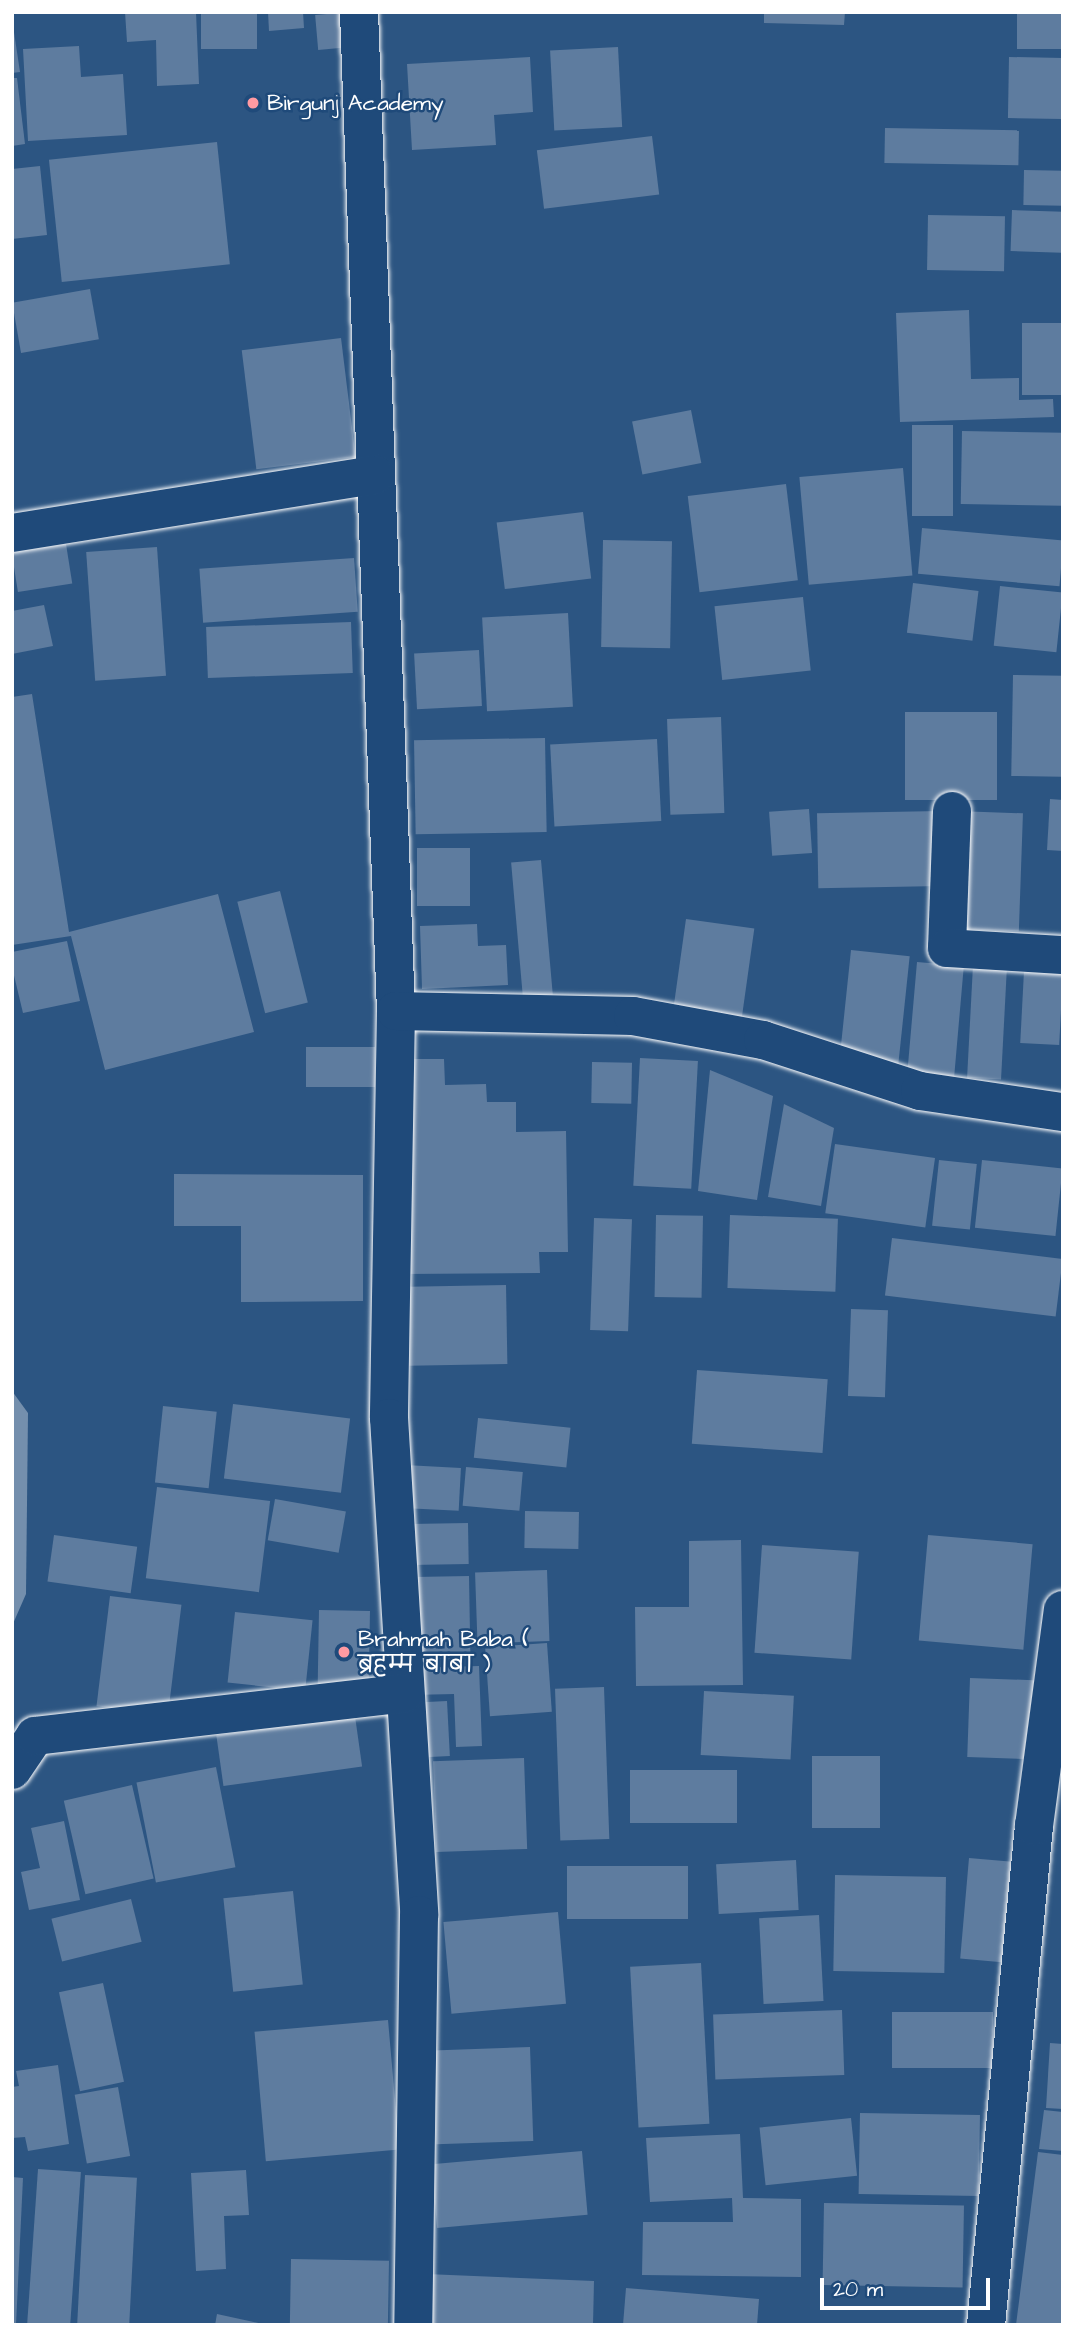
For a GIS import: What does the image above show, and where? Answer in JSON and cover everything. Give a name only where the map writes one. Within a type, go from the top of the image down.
[{"type":"street","points":[[359,12],[396,1011],[389,1418],[419,1915],[413,2325]]},
{"type":"street","points":[[12,533],[375,475]]},
{"type":"street","points":[[952,810],[947,948],[1063,955]]},
{"type":"street","points":[[396,1011],[633,1016],[763,1040],[920,1091],[1063,1112]]},
{"type":"street","points":[[986,2325],[1034,1826],[1063,1610]]},
{"type":"street","points":[[12,1770],[35,1736],[405,1693]]},
{"type":"water","points":[[12,1391],[28,1413],[26,1594],[12,1626]]},
{"type":"building","points":[[125,12],[196,12],[199,84],[157,86],[156,40],[127,42]]},
{"type":"building","points":[[201,12],[257,12],[257,49],[201,49]]},
{"type":"building","points":[[268,12],[303,12],[304,28],[269,31]]},
{"type":"building","points":[[350,12],[353,47],[318,50],[315,15]]},
{"type":"building","points":[[764,12],[845,12],[844,25],[764,23]]},
{"type":"building","points":[[1017,12],[1063,12],[1063,49],[1017,49]]},
{"type":"building","points":[[12,19],[20,72],[12,73]]},
{"type":"building","points":[[79,46],[81,77],[123,74],[127,135],[28,141],[23,49]]},
{"type":"building","points":[[618,47],[622,127],[554,130],[550,51]]},
{"type":"building","points":[[530,57],[533,112],[494,115],[496,145],[412,150],[407,64]]},
{"type":"building","points":[[1009,57],[1063,58],[1062,119],[1008,118]]},
{"type":"building","points":[[12,78],[17,78],[25,144],[12,146]]},
{"type":"building","points":[[885,128],[1019,130],[1018,165],[884,163]]},
{"type":"building","points":[[652,136],[659,195],[544,209],[537,150]]},
{"type":"building","points":[[217,142],[230,264],[62,282],[49,160]]},
{"type":"building","points":[[40,166],[47,235],[12,239],[12,169]]},
{"type":"building","points":[[1024,170],[1063,171],[1062,206],[1023,205]]},
{"type":"building","points":[[1012,210],[1063,212],[1062,253],[1011,251]]},
{"type":"building","points":[[928,215],[1005,216],[1004,271],[927,270]]},
{"type":"building","points":[[90,289],[99,339],[21,353],[12,303]]},
{"type":"building","points":[[969,310],[971,379],[1019,378],[1019,400],[1053,399],[1054,417],[900,422],[896,313]]},
{"type":"building","points":[[1022,323],[1063,323],[1063,395],[1022,395]]},
{"type":"building","points":[[341,338],[356,457],[256,469],[242,350]]},
{"type":"building","points":[[691,410],[701,463],[642,474],[632,421]]},
{"type":"building","points":[[912,425],[953,425],[953,516],[912,516]]},
{"type":"building","points":[[962,431],[1063,433],[1062,506],[961,504]]},
{"type":"building","points":[[903,468],[912,576],[809,585],[799,477]]},
{"type":"building","points":[[786,484],[798,580],[700,592],[688,496]]},
{"type":"building","points":[[583,512],[591,579],[505,589],[497,523]]},
{"type":"building","points":[[922,528],[1063,540],[1059,586],[918,574]]},
{"type":"building","points":[[603,540],[672,541],[670,648],[601,647]]},
{"type":"building","points":[[66,544],[72,584],[18,592],[12,553]]},
{"type":"building","points":[[157,547],[166,676],[95,681],[86,552]]},
{"type":"building","points":[[354,558],[358,612],[203,623],[199,569]]},
{"type":"building","points":[[913,583],[979,591],[972,641],[907,633]]},
{"type":"building","points":[[1000,586],[1063,593],[1056,652],[994,646]]},
{"type":"building","points":[[803,597],[811,671],[722,680],[714,606]]},
{"type":"building","points":[[44,605],[53,646],[12,654],[12,611]]},
{"type":"building","points":[[568,613],[573,707],[487,711],[482,618]]},
{"type":"building","points":[[351,622],[353,673],[208,678],[206,627]]},
{"type":"building","points":[[479,650],[482,706],[417,709],[414,653]]},
{"type":"building","points":[[1013,675],[1063,676],[1061,777],[1011,776]]},
{"type":"building","points":[[32,694],[69,932],[218,894],[254,1032],[105,1070],[71,936],[12,945],[12,697]]},
{"type":"building","points":[[905,712],[997,712],[997,800],[905,800]]},
{"type":"building","points":[[721,717],[724,813],[670,815],[667,719]]},
{"type":"building","points":[[545,738],[547,832],[416,834],[414,740]]},
{"type":"building","points":[[657,739],[661,821],[554,826],[550,745]]},
{"type":"building","points":[[1050,799],[1063,800],[1063,851],[1047,850]]},
{"type":"building","points":[[809,809],[812,853],[772,856],[769,812]]},
{"type":"building","points":[[940,811],[941,886],[818,888],[817,813]]},
{"type":"building","points":[[957,811],[1023,813],[1019,931],[953,929]]},
{"type":"building","points":[[417,848],[470,848],[470,906],[417,906]]},
{"type":"building","points":[[541,860],[553,994],[523,997],[511,863]]},
{"type":"building","points":[[280,891],[308,1003],[265,1013],[237,902]]},
{"type":"building","points":[[686,919],[754,929],[741,1021],[673,1011]]},
{"type":"building","points":[[477,924],[478,946],[506,945],[508,985],[422,989],[420,926]]},
{"type":"building","points":[[67,941],[80,1001],[23,1013],[12,967],[12,952]]},
{"type":"building","points":[[851,950],[910,956],[898,1066],[840,1059]]},
{"type":"building","points":[[917,962],[964,966],[954,1079],[907,1075]]},
{"type":"building","points":[[973,965],[1007,967],[1001,1080],[967,1078]]},
{"type":"building","points":[[1024,971],[1063,973],[1059,1045],[1020,1043]]},
{"type":"building","points":[[306,1047],[375,1047],[375,1087],[306,1087]]},
{"type":"building","points":[[640,1058],[698,1061],[691,1189],[633,1186]]},
{"type":"building","points":[[400,1059],[444,1059],[445,1085],[486,1084],[487,1102],[516,1102],[516,1132],[566,1131],[568,1252],[539,1252],[540,1273],[403,1274]]},
{"type":"building","points":[[592,1062],[632,1063],[631,1104],[591,1103]]},
{"type":"building","points":[[710,1070],[773,1096],[757,1200],[698,1191]]},
{"type":"building","points":[[784,1104],[834,1128],[821,1206],[768,1197]]},
{"type":"building","points":[[835,1144],[935,1158],[925,1227],[825,1213]]},
{"type":"building","points":[[939,1160],[977,1164],[970,1230],[932,1226]]},
{"type":"building","points":[[982,1160],[1063,1168],[1055,1236],[975,1228]]},
{"type":"building","points":[[174,1174],[363,1175],[363,1301],[241,1302],[241,1226],[174,1226]]},
{"type":"building","points":[[656,1215],[703,1216],[702,1298],[655,1297]]},
{"type":"building","points":[[730,1215],[838,1219],[835,1292],[727,1288]]},
{"type":"building","points":[[594,1218],[632,1219],[628,1331],[590,1330]]},
{"type":"building","points":[[892,1238],[1063,1259],[1056,1317],[885,1296]]},
{"type":"building","points":[[506,1285],[507,1364],[409,1366],[408,1287]]},
{"type":"building","points":[[851,1309],[888,1310],[885,1397],[848,1396]]},
{"type":"building","points":[[697,1370],[828,1379],[823,1453],[692,1444]]},
{"type":"building","points":[[233,1404],[350,1418],[341,1493],[224,1478]]},
{"type":"building","points":[[163,1406],[217,1412],[209,1488],[155,1483]]},
{"type":"building","points":[[478,1418],[570,1428],[566,1468],[474,1458]]},
{"type":"building","points":[[405,1465],[461,1468],[459,1511],[403,1508]]},
{"type":"building","points":[[466,1467],[523,1472],[519,1511],[463,1506]]},
{"type":"building","points":[[157,1487],[270,1501],[259,1592],[146,1578]]},
{"type":"building","points":[[275,1499],[346,1512],[339,1553],[268,1540]]},
{"type":"building","points":[[525,1511],[579,1512],[578,1549],[524,1548]]},
{"type":"building","points":[[468,1523],[469,1564],[411,1565],[410,1524]]},
{"type":"building","points":[[54,1535],[137,1547],[131,1593],[47,1582]]},
{"type":"building","points":[[928,1535],[1033,1544],[1023,1650],[919,1641]]},
{"type":"building","points":[[741,1540],[743,1685],[636,1686],[635,1607],[689,1607],[689,1541]]},
{"type":"building","points":[[762,1545],[859,1552],[851,1660],[754,1653]]},
{"type":"building","points":[[547,1570],[549,1641],[478,1643],[475,1573]]},
{"type":"building","points":[[469,1576],[470,1658],[415,1659],[414,1577]]},
{"type":"building","points":[[110,1596],[181,1605],[168,1715],[96,1706]]},
{"type":"building","name":"Brahmah Baba ( ब्रहम्म बाबा )","points":[[319,1610],[370,1611],[369,1694],[318,1693]]},
{"type":"building","points":[[235,1612],[313,1620],[305,1691],[228,1683]]},
{"type":"building","points":[[547,1643],[552,1712],[490,1716],[485,1647]]},
{"type":"building","points":[[479,1666],[482,1746],[456,1747],[454,1694],[412,1695],[411,1668]]},
{"type":"building","points":[[970,1678],[1039,1680],[1036,1759],[967,1757]]},
{"type":"building","points":[[604,1687],[609,1839],[560,1841],[555,1689]]},
{"type":"building","points":[[704,1691],[794,1696],[791,1760],[701,1755]]},
{"type":"building","points":[[447,1701],[450,1756],[415,1758],[412,1703]]},
{"type":"building","points":[[355,1716],[362,1767],[223,1786],[216,1735]]},
{"type":"building","points":[[812,1756],[880,1756],[880,1828],[812,1828]]},
{"type":"building","points":[[524,1758],[527,1849],[436,1852],[433,1761]]},
{"type":"building","points":[[216,1767],[235,1867],[156,1883],[136,1782]]},
{"type":"building","points":[[630,1770],[737,1770],[737,1823],[630,1823]]},
{"type":"building","points":[[132,1785],[154,1879],[85,1894],[64,1801]]},
{"type":"building","points":[[64,1821],[80,1900],[29,1910],[21,1872],[40,1868],[31,1828]]},
{"type":"building","points":[[969,1858],[1019,1862],[1010,1963],[960,1959]]},
{"type":"building","points":[[796,1860],[799,1910],[719,1914],[716,1864]]},
{"type":"building","points":[[567,1866],[688,1866],[688,1919],[567,1919]]},
{"type":"building","points":[[835,1875],[946,1877],[944,1973],[833,1971]]},
{"type":"building","points":[[293,1891],[303,1984],[233,1992],[223,1898]]},
{"type":"building","points":[[131,1899],[142,1942],[62,1962],[51,1919]]},
{"type":"building","points":[[558,1912],[566,2004],[451,2014],[443,1922]]},
{"type":"building","points":[[819,1915],[824,2001],[764,2004],[759,1918]]},
{"type":"building","points":[[701,1963],[709,2124],[639,2127],[630,1967]]},
{"type":"building","points":[[103,1983],[124,2082],[80,2091],[59,1992]]},
{"type":"building","points":[[842,2010],[844,2075],[715,2079],[713,2015]]},
{"type":"building","points":[[892,2012],[993,2012],[993,2068],[892,2068]]},
{"type":"building","points":[[388,2020],[399,2150],[266,2161],[255,2032]]},
{"type":"building","points":[[1050,2043],[1063,2044],[1063,2109],[1046,2108]]},
{"type":"building","points":[[530,2047],[533,2141],[436,2144],[433,2050]]},
{"type":"building","points":[[58,2065],[69,2144],[28,2151],[25,2137],[12,2138],[12,2087],[19,2086],[16,2071]]},
{"type":"building","points":[[118,2087],[130,2156],[87,2164],[75,2095]]},
{"type":"building","points":[[1044,2110],[1063,2112],[1063,2151],[1039,2149]]},
{"type":"building","points":[[860,2113],[980,2115],[979,2196],[859,2194]]},
{"type":"building","points":[[851,2118],[857,2176],[766,2185],[760,2128]]},
{"type":"building","points":[[740,2134],[743,2198],[801,2199],[801,2277],[642,2275],[643,2222],[733,2222],[732,2198],[650,2202],[646,2138]]},
{"type":"building","points":[[582,2151],[588,2215],[437,2228],[432,2164]]},
{"type":"building","points":[[1038,2152],[1063,2155],[1063,2325],[1016,2325]]},
{"type":"building","points":[[38,2169],[81,2172],[70,2325],[27,2325]]},
{"type":"building","points":[[246,2170],[249,2215],[224,2216],[226,2269],[196,2271],[191,2173]]},
{"type":"building","points":[[85,2175],[137,2178],[129,2325],[77,2325]]},
{"type":"building","points":[[12,2177],[23,2178],[16,2325],[12,2325]]},
{"type":"building","points":[[824,2203],[964,2205],[963,2287],[823,2285]]},
{"type":"building","points":[[291,2259],[389,2261],[388,2325],[290,2325]]},
{"type":"building","points":[[426,2274],[594,2281],[593,2325],[424,2325]]},
{"type":"building","points":[[626,2288],[759,2299],[757,2325],[623,2325]]},
{"type":"building","points":[[217,2314],[263,2324],[263,2325],[215,2325]]},
{"type":"place","name":"Birgunj Academy","points":[[253,103]]},
{"type":"place","name":"Brahmah Baba ( ब्रहम्म बाबा )","points":[[344,1652]]}]
